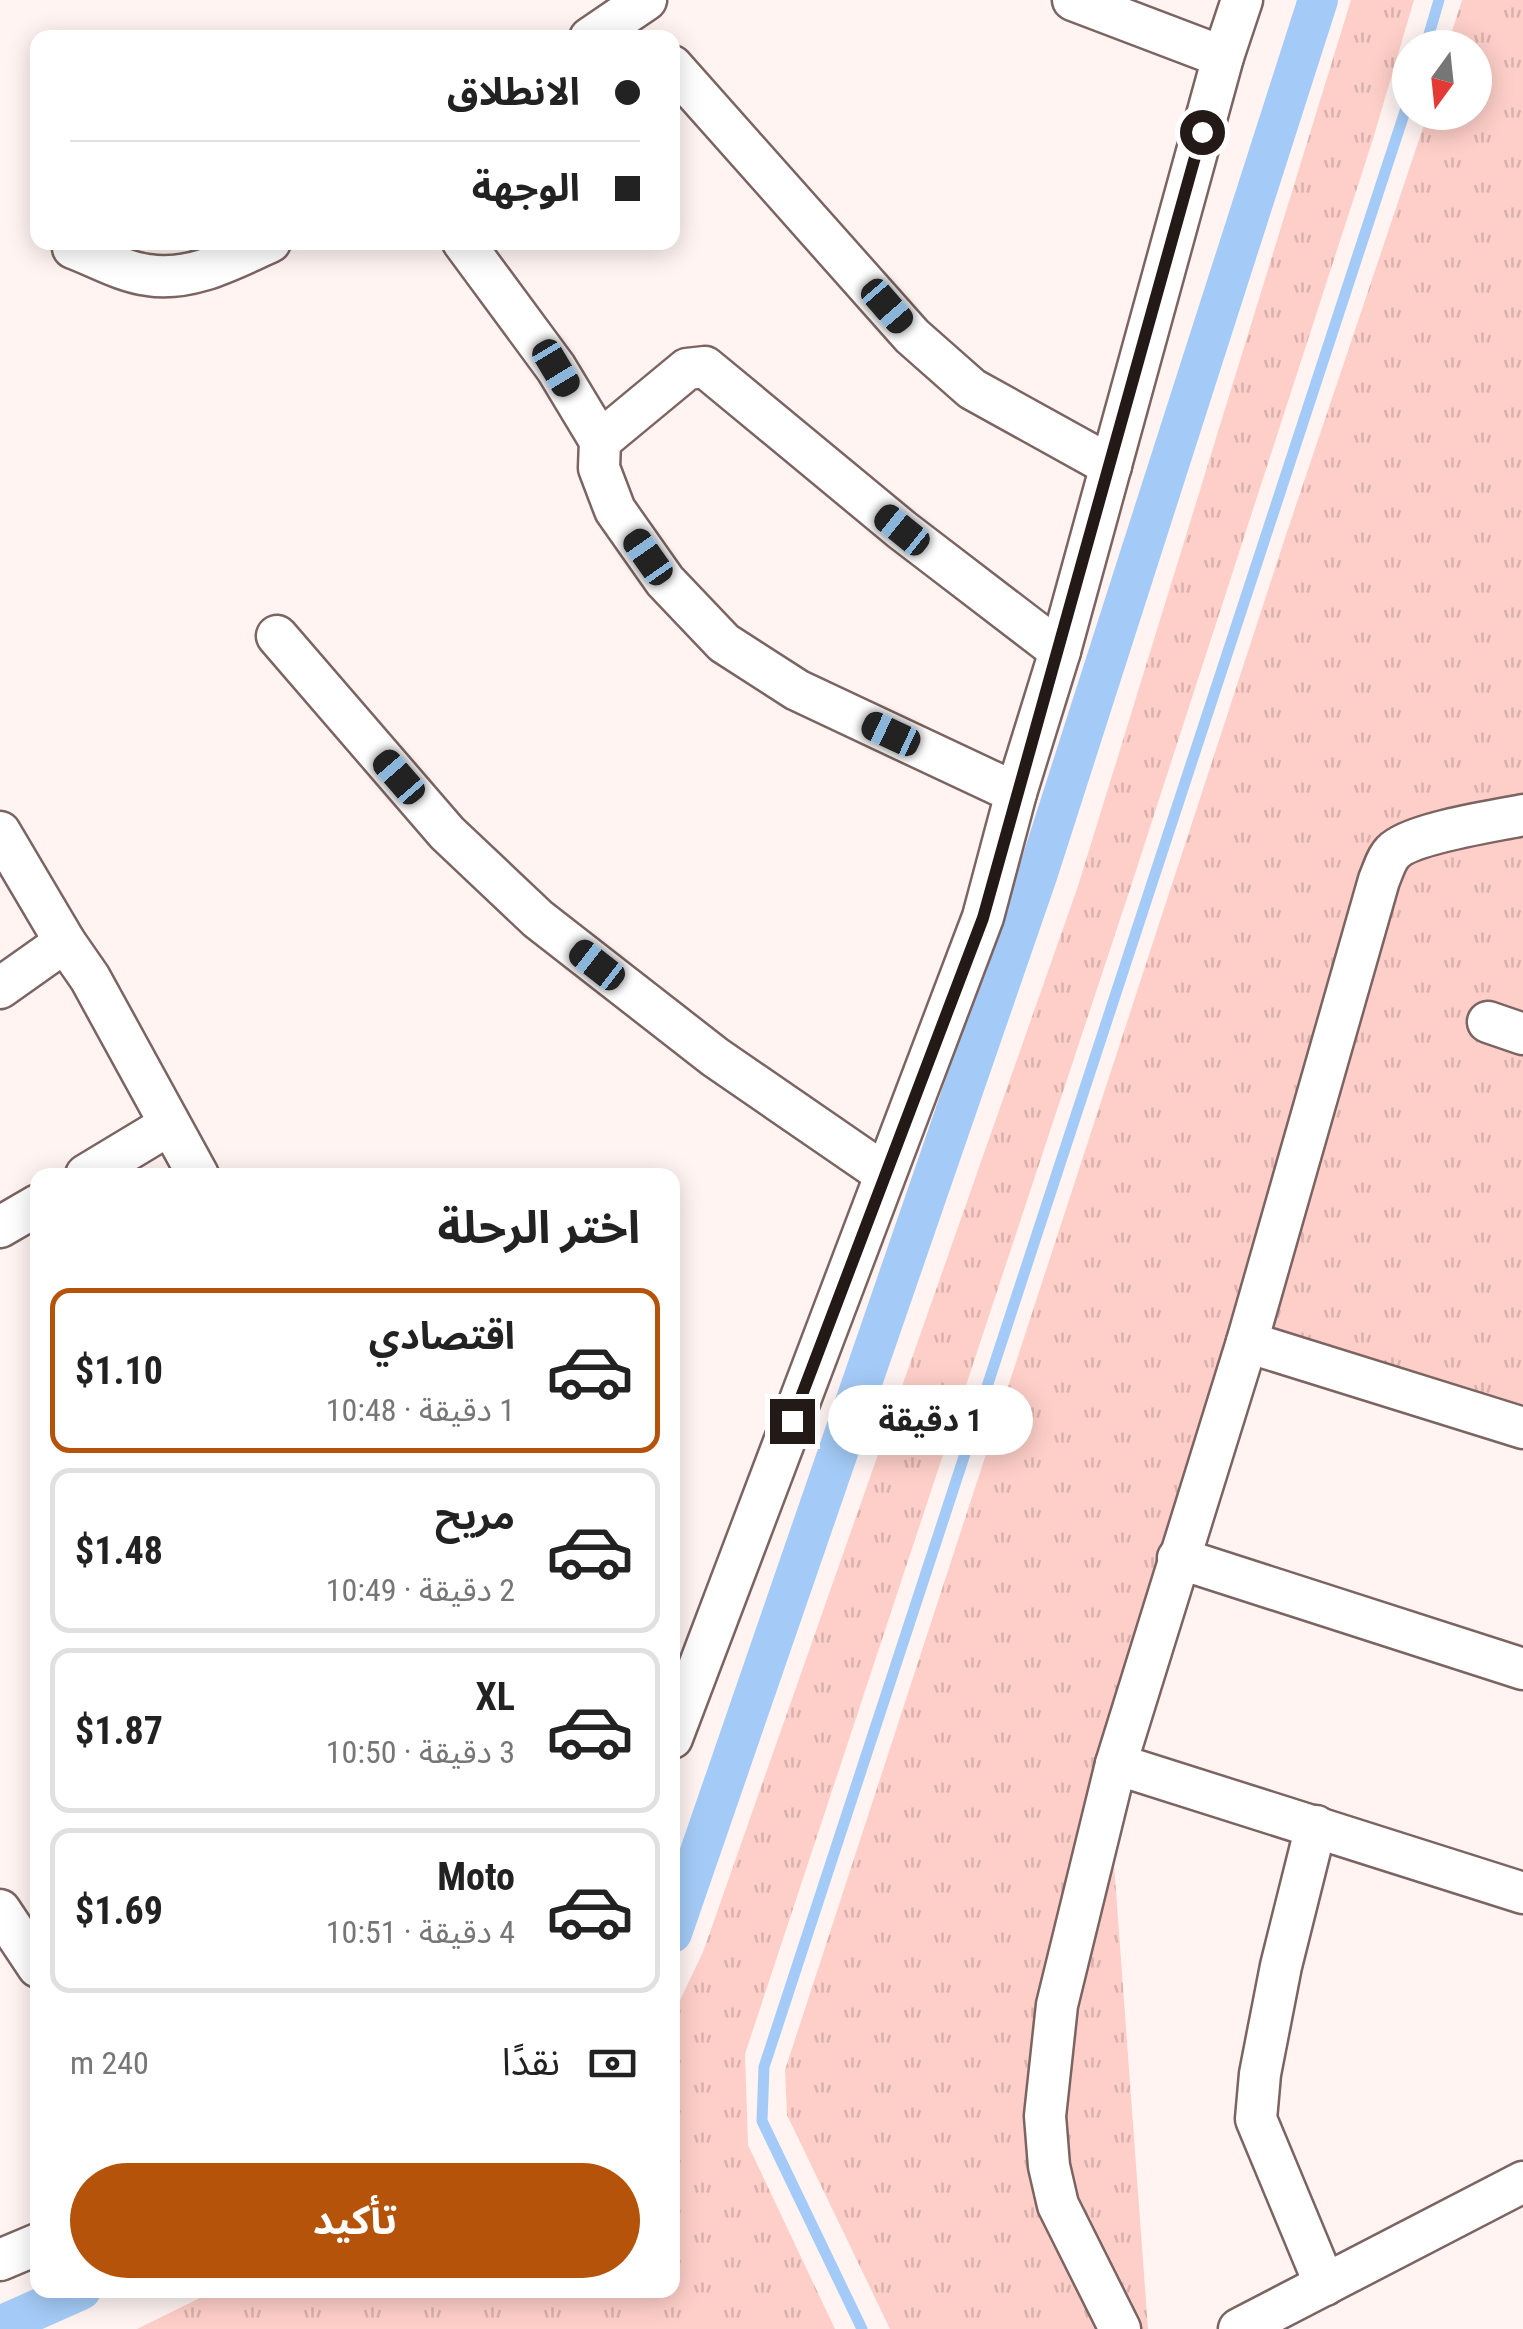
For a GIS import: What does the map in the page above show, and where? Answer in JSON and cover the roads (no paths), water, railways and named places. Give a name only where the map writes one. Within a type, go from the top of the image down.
[{"type":"street","points":[[1073,0],[1223,57]]},
{"type":"street","points":[[680,1717],[983,918],[1242,0]]},
{"type":"street","points":[[609,30],[642,16]]},
{"type":"street","points":[[680,75],[912,336],[972,389],[1110,466]]},
{"type":"street","points":[[78,250],[147,275],[179,276],[219,265],[252,250]]},
{"type":"street","points":[[468,250],[556,368],[600,441],[599,468],[615,510],[665,580],[724,642],[797,690],[1016,793]]},
{"type":"street","points":[[600,441],[687,369],[705,367],[902,530],[1060,651]]},
{"type":"street","points":[[278,636],[447,833],[538,919],[715,1057],[885,1174]]},
{"type":"street","points":[[1120,2329],[1058,2205],[1049,2166],[1045,2116],[1057,2005],[1116,1764],[1246,1342],[1379,880],[1397,848],[1439,833],[1523,815]]},
{"type":"street","points":[[0,832],[90,978],[194,1168]]},
{"type":"street","points":[[0,988],[65,942]]},
{"type":"street","points":[[98,1168],[169,1125]]},
{"type":"street","points":[[0,1227],[30,1209]]},
{"type":"street","points":[[1246,1342],[1523,1428]]},
{"type":"street","points":[[1178,1558],[1523,1670]]},
{"type":"street","points":[[1116,1764],[1523,1893]]},
{"type":"street","points":[[1316,1826],[1281,1966],[1260,2074],[1256,2119],[1324,2285]]},
{"type":"street","points":[[0,1910],[30,1955]]},
{"type":"street","points":[[1239,2329],[1523,2182]]},
{"type":"street","points":[[0,2260],[30,2247]]},
{"type":"waterway","points":[[680,1910],[1038,873],[1318,0]]},
{"type":"waterway","points":[[1430,30],[1439,0]]},
{"type":"waterway","points":[[862,2329],[762,2121],[764,2067],[1399,130]]},
{"type":"waterway","points":[[0,2326],[63,2298]]}]
